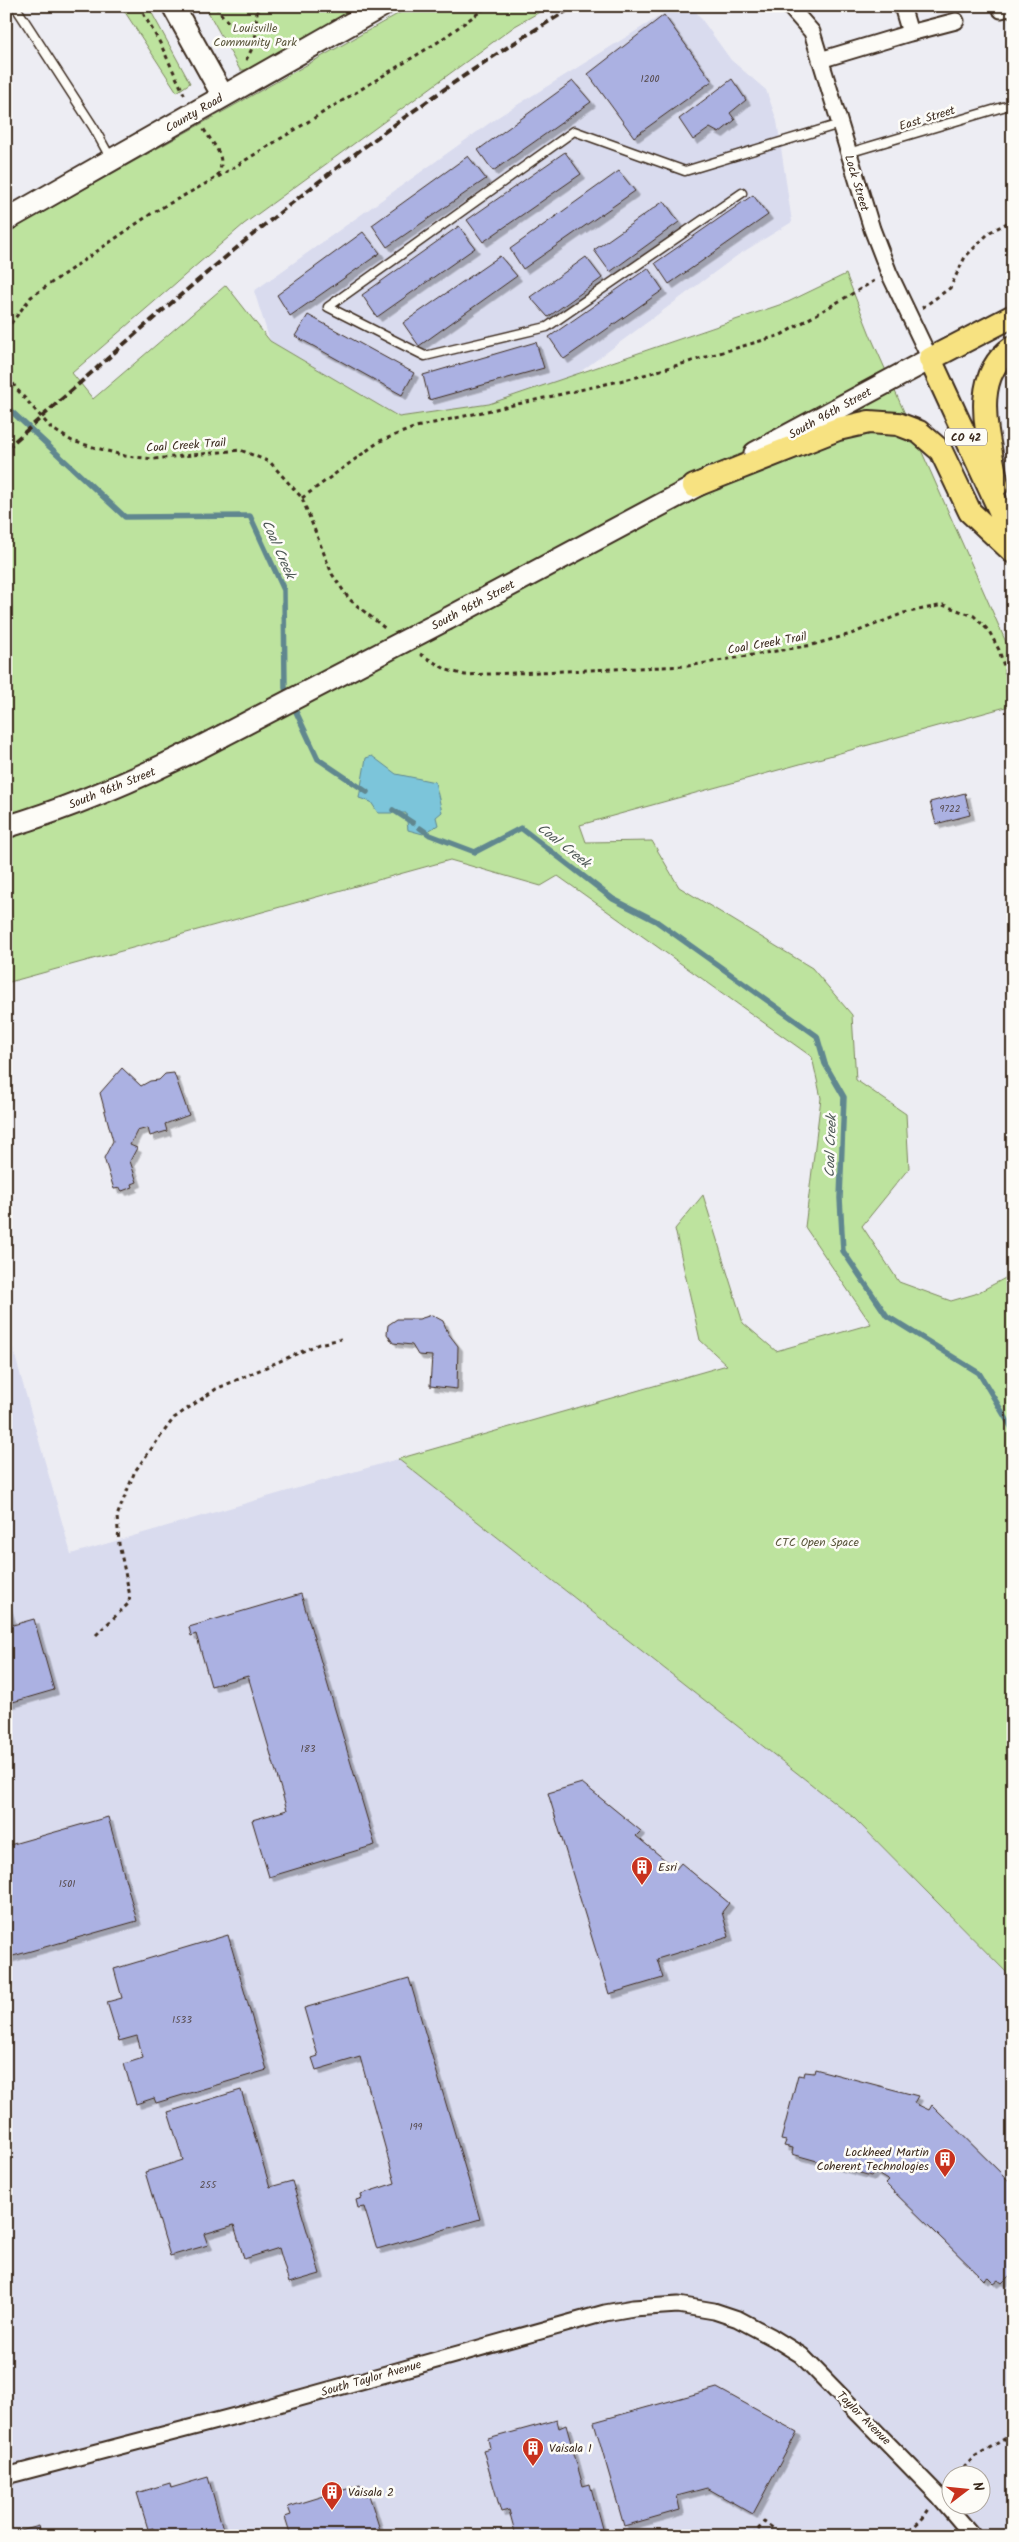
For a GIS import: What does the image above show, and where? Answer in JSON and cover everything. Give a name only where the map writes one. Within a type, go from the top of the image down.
[{"type":"main road","points":[[173,6],[224,96]]},
{"type":"main road","name":"County Road","points":[[6,220],[382,6]]},
{"type":"main road","points":[[930,359],[1013,316]]},
{"type":"main road","points":[[1003,516],[983,401],[988,376],[1006,352],[1013,347]]},
{"type":"main road","name":"South 96th Street","points":[[6,827],[98,796],[160,769],[447,619],[930,359]]},
{"type":"main road","name":"CO 42","points":[[930,359],[1013,539]]},
{"type":"main road","points":[[694,486],[838,428],[869,422],[898,424],[920,432],[941,451],[970,512],[1013,552]]},
{"type":"street","name":"Lock Street","points":[[790,6],[812,32],[872,229],[889,273],[930,359]]},
{"type":"street","points":[[902,6],[910,33]]},
{"type":"street","points":[[820,60],[956,20]]},
{"type":"street","name":"South Taylor Avenue","points":[[6,2476],[239,2415],[605,2313],[634,2308],[678,2305],[714,2311],[738,2320]]},
{"type":"street","name":"Taylor Avenue","points":[[738,2320],[801,2355],[938,2495],[974,2536]]},
{"type":"lane","points":[[15,6],[94,128],[112,160]]},
{"type":"lane","name":"East Street","points":[[848,153],[1013,104]]},
{"type":"lane","points":[[742,192],[547,326],[425,356],[328,307],[574,131],[685,171],[840,124]]},
{"type":"path","points":[[139,6],[164,50],[194,114],[222,160],[222,168],[216,178]]},
{"type":"path","points":[[216,6],[224,20],[236,27],[256,25]]},
{"type":"path","points":[[244,63],[255,43],[257,12],[260,6]]},
{"type":"path","points":[[6,330],[31,297],[152,213],[216,178],[438,42],[488,6]]},
{"type":"path","points":[[910,318],[950,288],[965,257],[990,232],[1013,220]]},
{"type":"path","points":[[302,498],[380,441],[416,428],[637,377],[781,335],[889,273]]},
{"type":"path","name":"Coal Creek Trail","points":[[6,369],[14,387],[51,428],[72,441],[126,456],[154,459],[240,450],[270,462],[302,498],[332,574],[349,599]]},
{"type":"path","name":"Coal Creek Trail","points":[[465,675],[688,666],[812,645],[851,634],[904,613],[943,606],[974,616],[989,631],[999,650],[1013,696]]},
{"type":"path","points":[[96,1635],[128,1604],[130,1596],[119,1544],[117,1516],[135,1471],[174,1418],[216,1389],[277,1364],[319,1344],[341,1339]]},
{"type":"path","points":[[967,2464],[974,2457],[1013,2434]]},
{"type":"path","points":[[904,2536],[923,2518],[938,2495]]},
{"type":"path","points":[[754,2536],[764,2522],[785,2536]]},
{"type":"shaded area","points":[[676,6],[692,6],[731,60],[766,90],[777,121],[792,222],[738,255],[576,375],[489,404],[399,417],[270,341],[254,291],[498,117]]},
{"type":"shaded area","points":[[6,1324],[71,1554],[398,1459],[853,1817],[1013,1979],[1013,2536],[6,2536]]},
{"type":"green space","points":[[121,6],[148,6],[190,83],[177,92]]},
{"type":"green space","name":"Louisville Community Park","points":[[205,6],[363,6],[249,70],[240,70]]},
{"type":"green space","name":"CTC Open Space","points":[[412,6],[550,6],[515,26],[244,224],[72,373],[93,399],[226,285],[270,341],[399,417],[489,404],[788,302],[846,274],[871,337],[1013,658],[1013,705],[580,825],[586,842],[652,841],[679,887],[812,968],[852,1015],[856,1080],[906,1114],[909,1168],[862,1226],[899,1282],[951,1301],[975,1294],[1013,1274],[1013,1979],[853,1817],[398,1459],[727,1365],[700,1340],[675,1229],[703,1195],[743,1323],[776,1351],[871,1324],[805,1227],[821,1098],[812,1057],[558,876],[541,886],[450,860],[6,983],[6,233]]},
{"type":"water","points":[[372,756],[396,774],[435,782],[442,812],[436,817],[438,825],[423,834],[408,830],[406,813],[378,813],[371,802],[359,798],[366,758]]},
{"type":"building","points":[[664,15],[712,81],[634,137],[588,74]]},
{"type":"building","points":[[732,79],[746,100],[730,113],[735,120],[719,133],[710,128],[693,140],[679,119]]},
{"type":"building","points":[[573,81],[591,102],[493,171],[478,150]]},
{"type":"building","points":[[565,152],[581,174],[483,242],[467,220]]},
{"type":"building","points":[[468,156],[486,179],[387,247],[372,225]]},
{"type":"building","points":[[619,171],[635,191],[523,269],[510,249]]},
{"type":"building","points":[[753,195],[768,215],[669,284],[655,263]]},
{"type":"building","points":[[664,201],[679,222],[610,272],[594,250]]},
{"type":"building","points":[[459,226],[475,248],[377,317],[362,295]]},
{"type":"building","points":[[363,232],[380,253],[290,316],[277,295]]},
{"type":"building","points":[[500,256],[517,276],[419,346],[403,323]]},
{"type":"building","points":[[586,257],[602,278],[548,317],[530,297]]},
{"type":"building","points":[[648,268],[663,290],[564,359],[549,337]]},
{"type":"building","points":[[308,315],[414,373],[402,395],[295,336]]},
{"type":"building","points":[[536,342],[544,368],[429,400],[423,375]]},
{"type":"building","points":[[965,793],[970,815],[936,824],[930,802]]},
{"type":"building","points":[[122,1068],[141,1086],[150,1081],[159,1080],[165,1074],[174,1073],[189,1115],[165,1124],[167,1131],[150,1136],[148,1128],[137,1131],[130,1145],[137,1148],[130,1161],[137,1182],[132,1184],[133,1187],[122,1191],[120,1188],[114,1189],[104,1158],[113,1141],[100,1093]]},
{"type":"building","points":[[432,1315],[443,1321],[448,1333],[458,1346],[457,1389],[430,1386],[432,1356],[418,1355],[412,1345],[393,1343],[387,1334],[388,1325],[397,1319],[419,1319]]},
{"type":"building","points":[[301,1594],[375,1845],[269,1877],[252,1820],[287,1810],[248,1676],[211,1686],[196,1634],[191,1636],[189,1627]]},
{"type":"building","points":[[6,1602],[13,1625],[34,1619],[54,1690],[6,1704]]},
{"type":"building","name":"Esri","points":[[582,1783],[641,1831],[636,1836],[676,1869],[681,1863],[729,1903],[722,1912],[729,1937],[657,1959],[663,1978],[609,1994],[548,1793]]},
{"type":"building","points":[[108,1817],[137,1921],[6,1958],[6,1846]]},
{"type":"building","points":[[228,1935],[267,2070],[156,2103],[154,2098],[136,2104],[124,2064],[143,2058],[137,2036],[119,2041],[107,2002],[122,1998],[114,1969]]},
{"type":"building","points":[[409,1978],[480,2219],[377,2249],[364,2207],[358,2208],[356,2200],[362,2198],[361,2194],[395,2183],[360,2057],[316,2070],[312,2058],[318,2056],[304,2008]]},
{"type":"building","name":"Lockheed Martin Coherent Technologies","points":[[815,2069],[918,2096],[914,2103],[929,2110],[932,2105],[1013,2185],[1013,2272],[1002,2283],[998,2280],[994,2283],[988,2277],[984,2280],[886,2184],[889,2181],[874,2172],[871,2176],[792,2154],[793,2148],[784,2146],[786,2141],[781,2140],[798,2075],[804,2076],[805,2072],[814,2073]]},
{"type":"building","points":[[241,2090],[270,2187],[292,2181],[320,2274],[289,2283],[279,2248],[244,2259],[234,2225],[204,2234],[208,2245],[170,2256],[145,2172],[183,2160],[168,2112]]},
{"type":"building","points":[[717,2388],[797,2432],[753,2514],[707,2488],[677,2496],[680,2510],[624,2526],[594,2422]]},
{"type":"building","name":"Vaisala 1","points":[[557,2420],[559,2428],[566,2425],[583,2486],[590,2484],[604,2536],[516,2536],[509,2510],[501,2512],[483,2450],[490,2448],[488,2439]]},
{"type":"building","points":[[208,2477],[225,2536],[156,2536],[153,2528],[148,2529],[137,2493],[170,2483],[171,2488]]},
{"type":"building","name":"Vaisala 2","points":[[360,2485],[364,2497],[369,2495],[382,2536],[291,2536],[285,2517],[291,2515],[288,2507]]},
{"type":"building","points":[[39,2526],[42,2536],[6,2536],[6,2535]]},
{"type":"waterway","name":"Coal Creek","points":[[6,410],[9,409],[125,517],[250,516],[284,590],[285,688],[318,759],[367,792]]},
{"type":"waterway","name":"Coal Creek","points":[[393,810],[413,823]]},
{"type":"waterway","name":"Coal Creek","points":[[420,828],[430,835],[475,852],[521,828],[613,899],[656,921],[817,1036],[825,1064],[844,1097],[840,1198],[843,1251],[887,1316],[979,1373],[1013,1430]]},
{"type":"railway","points":[[6,449],[210,271],[351,157],[424,103],[499,53],[575,6]]},
{"type":"place","name":"Esri","points":[[642,1886]]},
{"type":"place","name":"Lockheed Martin Coherent Technologies","points":[[945,2178]]},
{"type":"place","name":"Vaisala 1","points":[[533,2467]]},
{"type":"place","name":"Vaisala 2","points":[[332,2511]]}]
